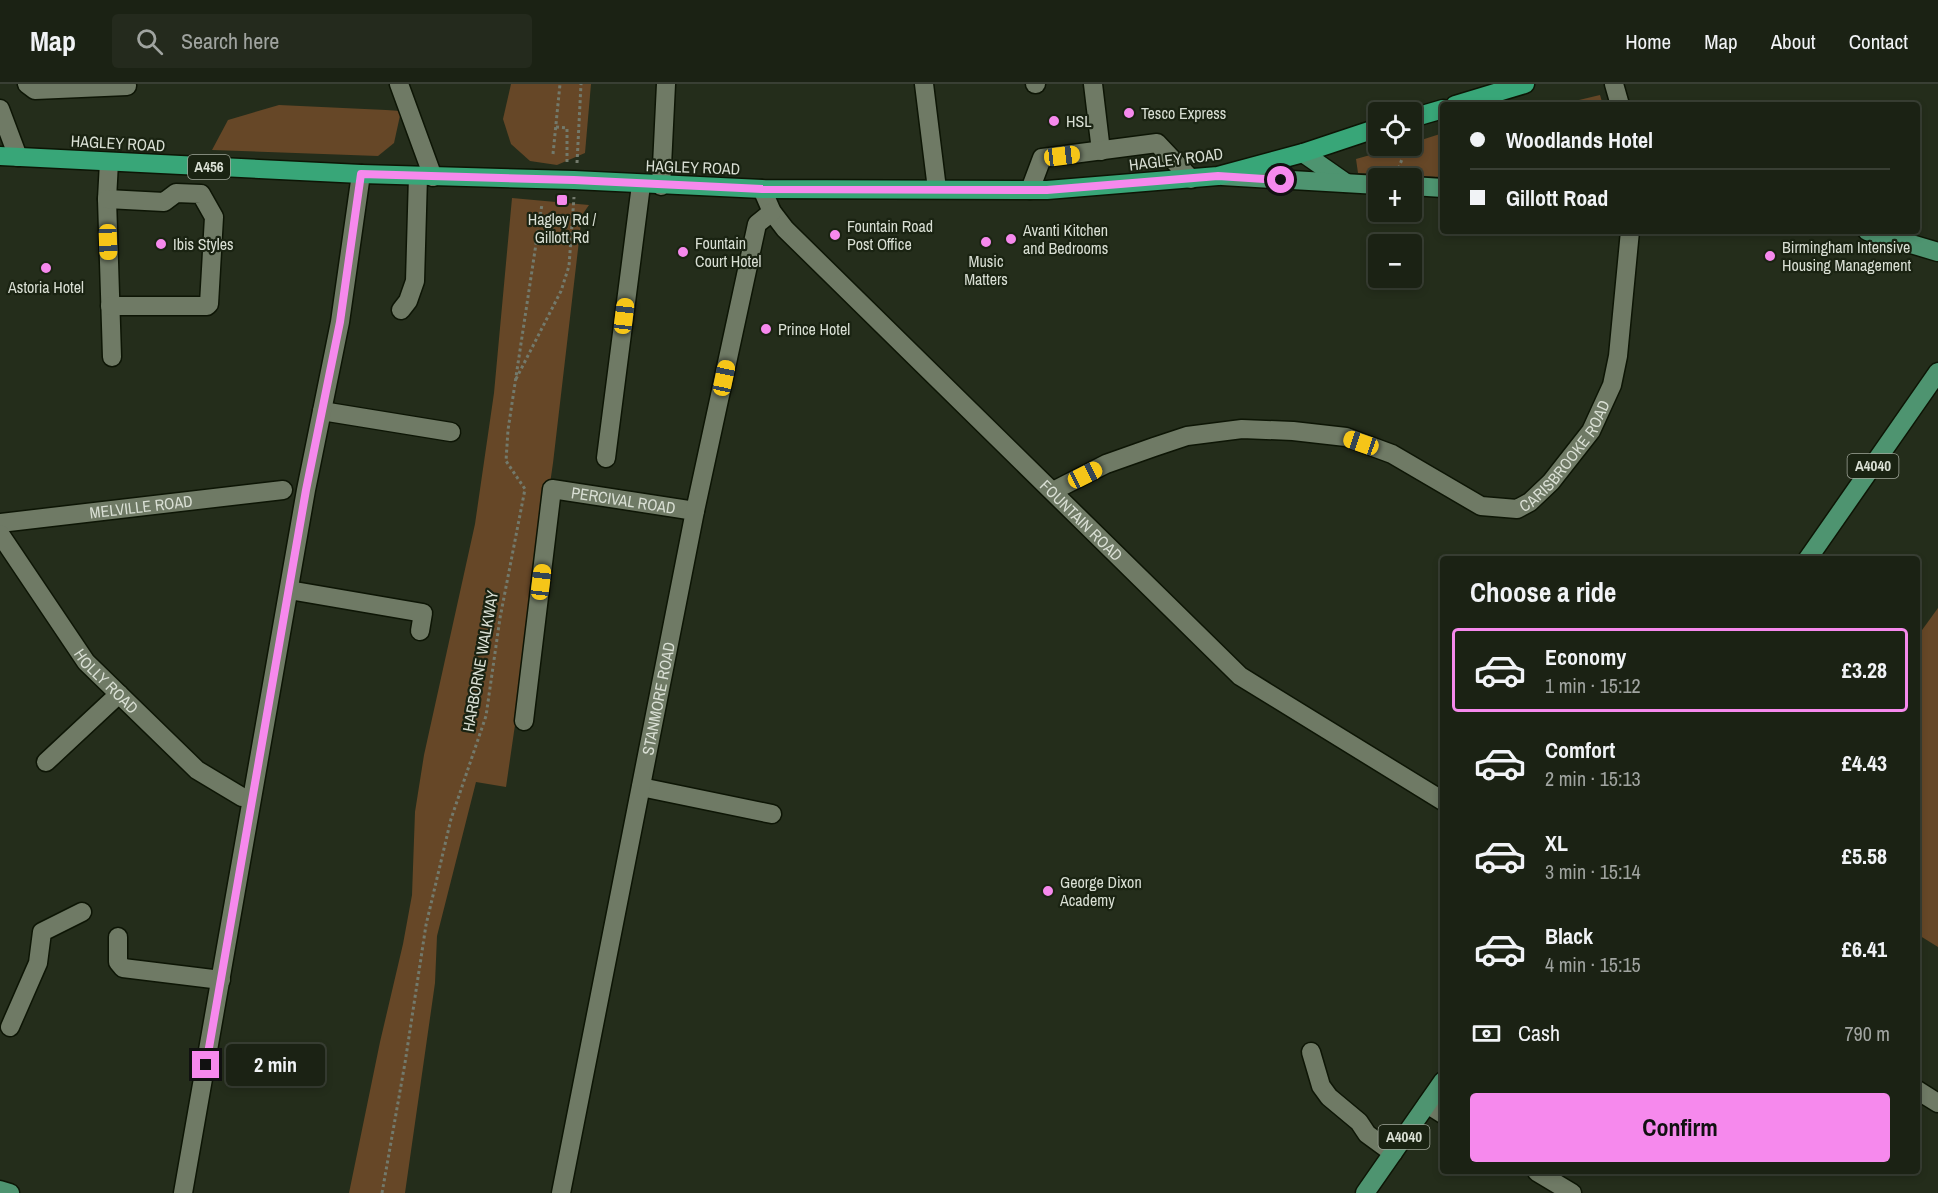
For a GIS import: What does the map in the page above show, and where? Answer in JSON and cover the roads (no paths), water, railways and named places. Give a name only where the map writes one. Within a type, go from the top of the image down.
[{"type":"highway","points":[[1465,102],[1525,84]]},
{"type":"highway","points":[[1422,115],[1440,110]]},
{"type":"highway","name":"HAGLEY ROAD","points":[[9,156],[426,176],[576,171],[641,185],[661,186],[762,189],[1030,190],[1218,176],[1304,153],[1368,131]]},
{"type":"main road","points":[[1304,153],[1346,183]]},
{"type":"main road","points":[[1218,176],[1368,184]]},
{"type":"main road","points":[[1422,187],[1440,188]]},
{"type":"main road","points":[[1877,234],[1938,252]]},
{"type":"main road","name":"A4040","points":[[1810,556],[1938,372]]},
{"type":"main road","name":"A4040","points":[[1365,1193],[1440,1085]]},
{"type":"main road","points":[[0,1190],[10,1193]]},
{"type":"street","points":[[27,84],[35,90],[127,86]]},
{"type":"street","points":[[399,84],[412,121],[426,176],[415,281],[408,302],[401,310]]},
{"type":"street","points":[[661,186],[666,84]]},
{"type":"street","points":[[924,84],[937,189]]},
{"type":"street","points":[[1093,84],[1101,151]]},
{"type":"street","points":[[1614,84],[1619,102]]},
{"type":"street","points":[[0,109],[9,156]]},
{"type":"street","points":[[1030,190],[1042,158],[1157,143],[1191,179]]},
{"type":"street","points":[[109,162],[107,199],[112,357]]},
{"type":"street","points":[[176,193],[177,165]]},
{"type":"street","points":[[183,1193],[289,590],[340,322],[361,174]]},
{"type":"street","points":[[606,458],[641,185]]},
{"type":"street","name":"FOUNTAIN ROAD","points":[[762,189],[772,212],[784,229],[1240,676],[1440,799]]},
{"type":"street","points":[[107,199],[164,202],[176,193],[201,194],[213,213],[209,303],[203,308],[110,306]]},
{"type":"street","name":"STANMORE ROAD","points":[[561,1193],[695,511],[757,224],[772,212]]},
{"type":"street","name":"CARISBROOKE ROAD","points":[[1053,491],[1106,464],[1187,436],[1242,429],[1293,431],[1346,438],[1392,454],[1481,506],[1517,509],[1530,502],[1551,482],[1591,431],[1612,385],[1618,356],[1630,234]]},
{"type":"street","points":[[322,411],[451,432]]},
{"type":"street","name":"PERCIVAL ROAD","points":[[524,721],[552,489],[695,511]]},
{"type":"street","name":"MELVILLE ROAD","points":[[0,523],[284,490]]},
{"type":"street","name":"HOLLY ROAD","points":[[0,534],[86,662],[197,770],[243,797]]},
{"type":"street","points":[[289,590],[423,613],[420,631]]},
{"type":"street","points":[[46,762],[119,694]]},
{"type":"street","points":[[641,787],[772,814]]},
{"type":"street","points":[[10,1031],[38,963],[42,932],[82,912]]},
{"type":"street","points":[[118,937],[117,962],[123,968],[221,980]]},
{"type":"street","points":[[1311,1052],[1322,1086],[1329,1097],[1359,1122],[1368,1134],[1393,1153]]},
{"type":"street","points":[[1920,1092],[1938,1103]]},
{"type":"street","points":[[1427,1104],[1440,1112]]},
{"type":"street","points":[[1540,1174],[1572,1193]]},
{"type":"place","name":"Tesco Express","points":[[1129,113]]},
{"type":"place","name":"HSL","points":[[1054,121]]},
{"type":"place","name":"Hagley Rd / Gillott Rd","points":[[562,200]]},
{"type":"place","name":"Fountain Road Post Office","points":[[835,235]]},
{"type":"place","name":"Avanti Kitchen and Bedrooms","points":[[1011,239]]},
{"type":"place","name":"Music Matters","points":[[986,242]]},
{"type":"place","name":"Ibis Styles","points":[[161,244]]},
{"type":"place","name":"Fountain Court Hotel","points":[[683,252]]},
{"type":"place","name":"Birmingham Intensive Housing Management","points":[[1770,256]]},
{"type":"place","name":"Astoria Hotel","points":[[46,268]]},
{"type":"place","name":"Prince Hotel","points":[[766,329]]},
{"type":"place","name":"George Dixon Academy","points":[[1048,891]]}]
